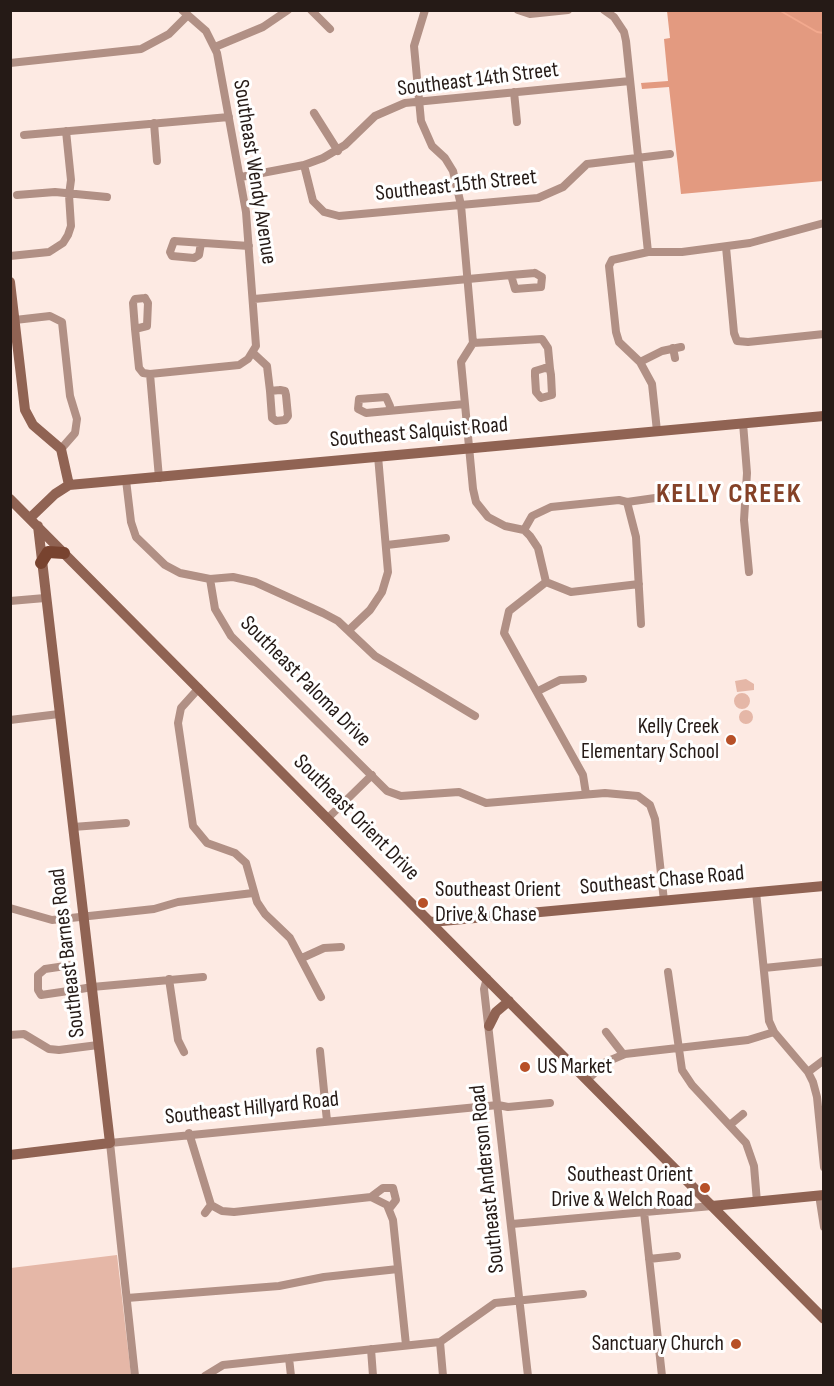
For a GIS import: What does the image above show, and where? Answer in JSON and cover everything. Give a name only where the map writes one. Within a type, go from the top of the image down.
[{"type":"main road","points":[[41,563],[48,552],[64,553]]},
{"type":"street","points":[[214,47],[263,27],[288,10]]},
{"type":"street","points":[[310,10],[330,29]]},
{"type":"street","points":[[425,10],[414,46],[418,101],[425,134],[453,171],[460,205],[473,343],[461,362],[473,489],[482,511],[497,523],[524,530],[538,548],[546,582]]},
{"type":"street","points":[[518,10],[530,14],[568,10]]},
{"type":"street","points":[[604,10],[614,17],[624,32],[648,252]]},
{"type":"street","points":[[10,63],[141,49],[169,34],[184,13]]},
{"type":"street","name":"Southeast Wendy Avenue","points":[[184,13],[206,31],[214,47],[229,117],[241,177],[249,246],[257,337],[253,353]]},
{"type":"street","name":"Southeast 14th Street","points":[[241,177],[304,165],[338,151],[375,116],[397,106],[418,101],[630,81]]},
{"type":"street","points":[[514,92],[517,122]]},
{"type":"street","points":[[314,113],[338,151]]},
{"type":"street","points":[[24,135],[229,117]]},
{"type":"street","points":[[154,123],[157,161]]},
{"type":"street","points":[[10,256],[49,252],[63,243],[71,226],[69,195],[71,180],[66,131]]},
{"type":"street","name":"Southeast 15th Street","points":[[304,165],[313,201],[331,215],[538,198],[563,187],[587,164],[670,154]]},
{"type":"street","points":[[17,195],[42,192],[107,197]]},
{"type":"street","points":[[657,431],[652,384],[640,362],[619,342],[609,266],[612,260],[648,252],[682,252],[726,247],[824,223]]},
{"type":"street","points":[[201,243],[249,246]]},
{"type":"street","points":[[726,247],[734,333],[738,340],[748,342],[824,334]]},
{"type":"street","points":[[254,299],[511,275]]},
{"type":"street","points":[[10,282],[27,416],[33,425],[61,449],[69,485],[55,494],[34,522]]},
{"type":"street","points":[[15,320],[50,316],[62,322],[70,396],[77,419],[75,433],[61,449]]},
{"type":"street","points":[[135,329],[139,368],[144,373],[239,364],[253,353],[267,366],[270,391]]},
{"type":"street","points":[[473,343],[542,339],[548,348],[550,369]]},
{"type":"street","points":[[640,362],[677,347],[675,358]]},
{"type":"street","points":[[150,374],[159,478]]},
{"type":"street","points":[[389,411],[465,404]]},
{"type":"street","name":"Southeast Salquist Road","points":[[69,485],[824,416]]},
{"type":"street","points":[[743,423],[748,485],[744,520],[749,572]]},
{"type":"street","points":[[349,630],[370,610],[382,592],[388,572],[378,456]]},
{"type":"street","points":[[126,480],[130,522],[136,537],[165,565],[180,573],[210,579],[233,577],[255,582],[323,613],[349,630],[375,656],[475,716]]},
{"type":"street","points":[[524,530],[532,516],[551,507],[619,500],[627,502],[669,496]]},
{"type":"street","name":"Southeast Orient Drive","points":[[10,499],[824,1319]]},
{"type":"street","points":[[627,502],[636,537],[641,624]]},
{"type":"street","name":"Southeast Barnes Road","points":[[34,522],[41,563],[92,987],[135,1376]]},
{"type":"street","points":[[387,545],[446,538]]},
{"type":"street","name":"Southeast Paloma Drive","points":[[210,579],[215,609],[231,636],[387,791],[401,796],[459,792],[486,803],[586,794]]},
{"type":"street","points":[[546,582],[571,592],[639,584]]},
{"type":"street","points":[[546,582],[509,611],[504,626],[506,640],[538,691],[583,775],[586,794],[629,794],[638,796],[650,805],[656,819],[664,901]]},
{"type":"street","points":[[10,601],[45,598]]},
{"type":"street","points":[[538,691],[560,680],[583,679]]},
{"type":"street","points":[[199,687],[181,708],[178,723],[191,818],[197,832],[207,843],[235,853],[246,863],[253,893],[265,914],[286,932],[302,958],[321,998]]},
{"type":"street","points":[[10,720],[59,714]]},
{"type":"street","points":[[328,818],[372,775]]},
{"type":"street","points":[[73,827],[126,823]]},
{"type":"street","name":"Southeast Chase Road","points":[[431,922],[824,886]]},
{"type":"street","points":[[756,892],[769,1021],[774,1032],[808,1071],[817,1097],[824,1167]]},
{"type":"street","points":[[10,908],[44,919],[154,909],[178,902],[253,893]]},
{"type":"street","points":[[302,958],[324,948],[341,946]]},
{"type":"street","points":[[764,968],[823,962]]},
{"type":"street","points":[[89,963],[39,972],[38,990],[41,995],[92,987],[203,977]]},
{"type":"street","points":[[72,965],[75,990]]},
{"type":"street","points":[[668,972],[680,1066],[686,1078],[731,1124],[750,1149],[757,1202]]},
{"type":"street","name":"Southeast Anderson Road","points":[[487,978],[484,989],[528,1376]]},
{"type":"street","points":[[169,980],[178,1040],[184,1052]]},
{"type":"street","points":[[489,1026],[496,1012],[509,1001]]},
{"type":"street","points":[[606,1032],[622,1054]]},
{"type":"street","points":[[587,1080],[606,1062],[622,1054],[748,1040],[774,1032]]},
{"type":"street","points":[[10,1035],[24,1034],[49,1048],[59,1050],[98,1045]]},
{"type":"street","points":[[320,1051],[327,1121]]},
{"type":"street","points":[[808,1071],[824,1059]]},
{"type":"street","name":"Southeast Hillyard Road","points":[[10,1155],[189,1134],[550,1102]]},
{"type":"street","points":[[731,1124],[743,1114]]},
{"type":"street","points":[[189,1134],[211,1205],[222,1211],[234,1212],[371,1197],[383,1188],[393,1188],[396,1200],[386,1206]]},
{"type":"street","points":[[512,1224],[821,1195],[824,1227]]},
{"type":"street","points":[[371,1197],[386,1206],[393,1221],[406,1345]]},
{"type":"street","points":[[205,1213],[211,1205]]},
{"type":"street","points":[[644,1212],[662,1376]]},
{"type":"street","points":[[649,1259],[677,1256]]},
{"type":"street","points":[[127,1298],[279,1286],[324,1277],[398,1269]]},
{"type":"street","points":[[208,1375],[223,1365],[440,1342],[490,1305],[583,1294]]},
{"type":"street","points":[[440,1342],[443,1376]]},
{"type":"street","points":[[371,1349],[374,1376]]},
{"type":"street","points":[[289,1358],[291,1376]]},
{"type":"shaded area","points":[[667,11],[823,11],[823,181],[681,194],[669,87],[642,89],[641,83],[668,81],[664,39],[670,38]]},
{"type":"shaded area","points":[[746,679],[754,684],[754,690],[737,692],[735,681]]},
{"type":"shaded area","points":[[742,693],[750,701],[742,709],[734,701]]},
{"type":"shaded area","points":[[746,710],[751,712],[753,717],[751,722],[746,724],[741,722],[739,717],[741,712]]},
{"type":"shaded area","points":[[117,1255],[131,1375],[11,1375],[11,1268]]},
{"type":"waterway","name":"KELLY CREEK","points":[[779,10],[817,32],[824,33]]},
{"type":"place","name":"Kelly Creek Elementary School","points":[[731,740]]},
{"type":"place","name":"Southeast Orient Drive & Chase","points":[[423,903]]},
{"type":"place","name":"US Market","points":[[525,1067]]},
{"type":"place","name":"Southeast Orient Drive & Welch Road","points":[[705,1188]]},
{"type":"place","name":"Sanctuary Church","points":[[736,1344]]},
{"type":"district","name":"KELLY CREEK","points":[[729,495]]}]
